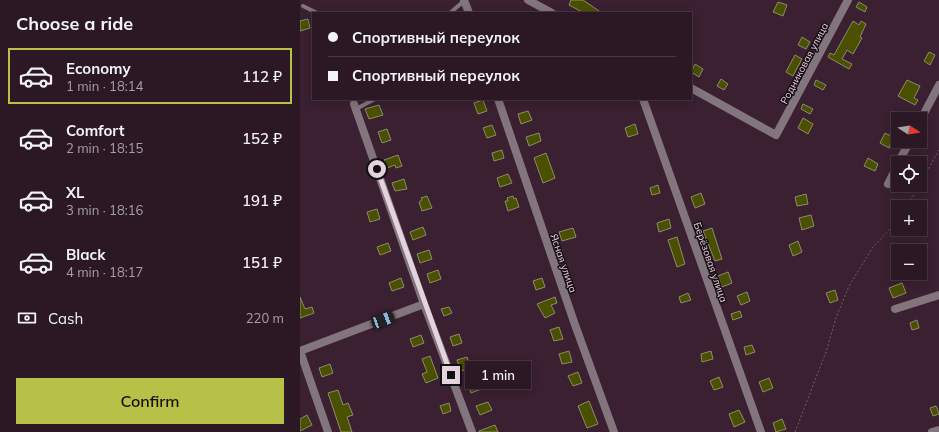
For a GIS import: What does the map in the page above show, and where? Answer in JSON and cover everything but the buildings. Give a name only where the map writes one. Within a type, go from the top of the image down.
[{"type":"street","points":[[528,0],[550,12]]},
{"type":"street","name":"Родниковая улица","points":[[692,89],[776,135],[848,0]]},
{"type":"street","points":[[465,1],[469,12]]},
{"type":"street","points":[[925,112],[939,85]]},
{"type":"street","name":"Ясная улица","points":[[498,100],[574,322],[614,432]]},
{"type":"street","name":"Берёзовая улица","points":[[643,100],[761,432]]},
{"type":"street","points":[[355,106],[424,304],[472,432]]},
{"type":"street","points":[[888,184],[891,178]]},
{"type":"street","points":[[895,309],[939,295]]},
{"type":"street","points":[[328,432],[303,374],[300,351],[424,304]]},
{"type":"street","points":[[932,432],[939,430]]},
{"type":"lane","points":[[451,12],[465,1]]},
{"type":"lane","points":[[303,6],[315,12]]},
{"type":"lane","points":[[355,106],[372,100]]},
{"type":"path","points":[[911,200],[939,150]]},
{"type":"path","points":[[795,432],[826,352],[836,318],[849,286],[873,247],[891,228]]},
{"type":"route","points":[[377,169],[424,304],[451,375]]}]
